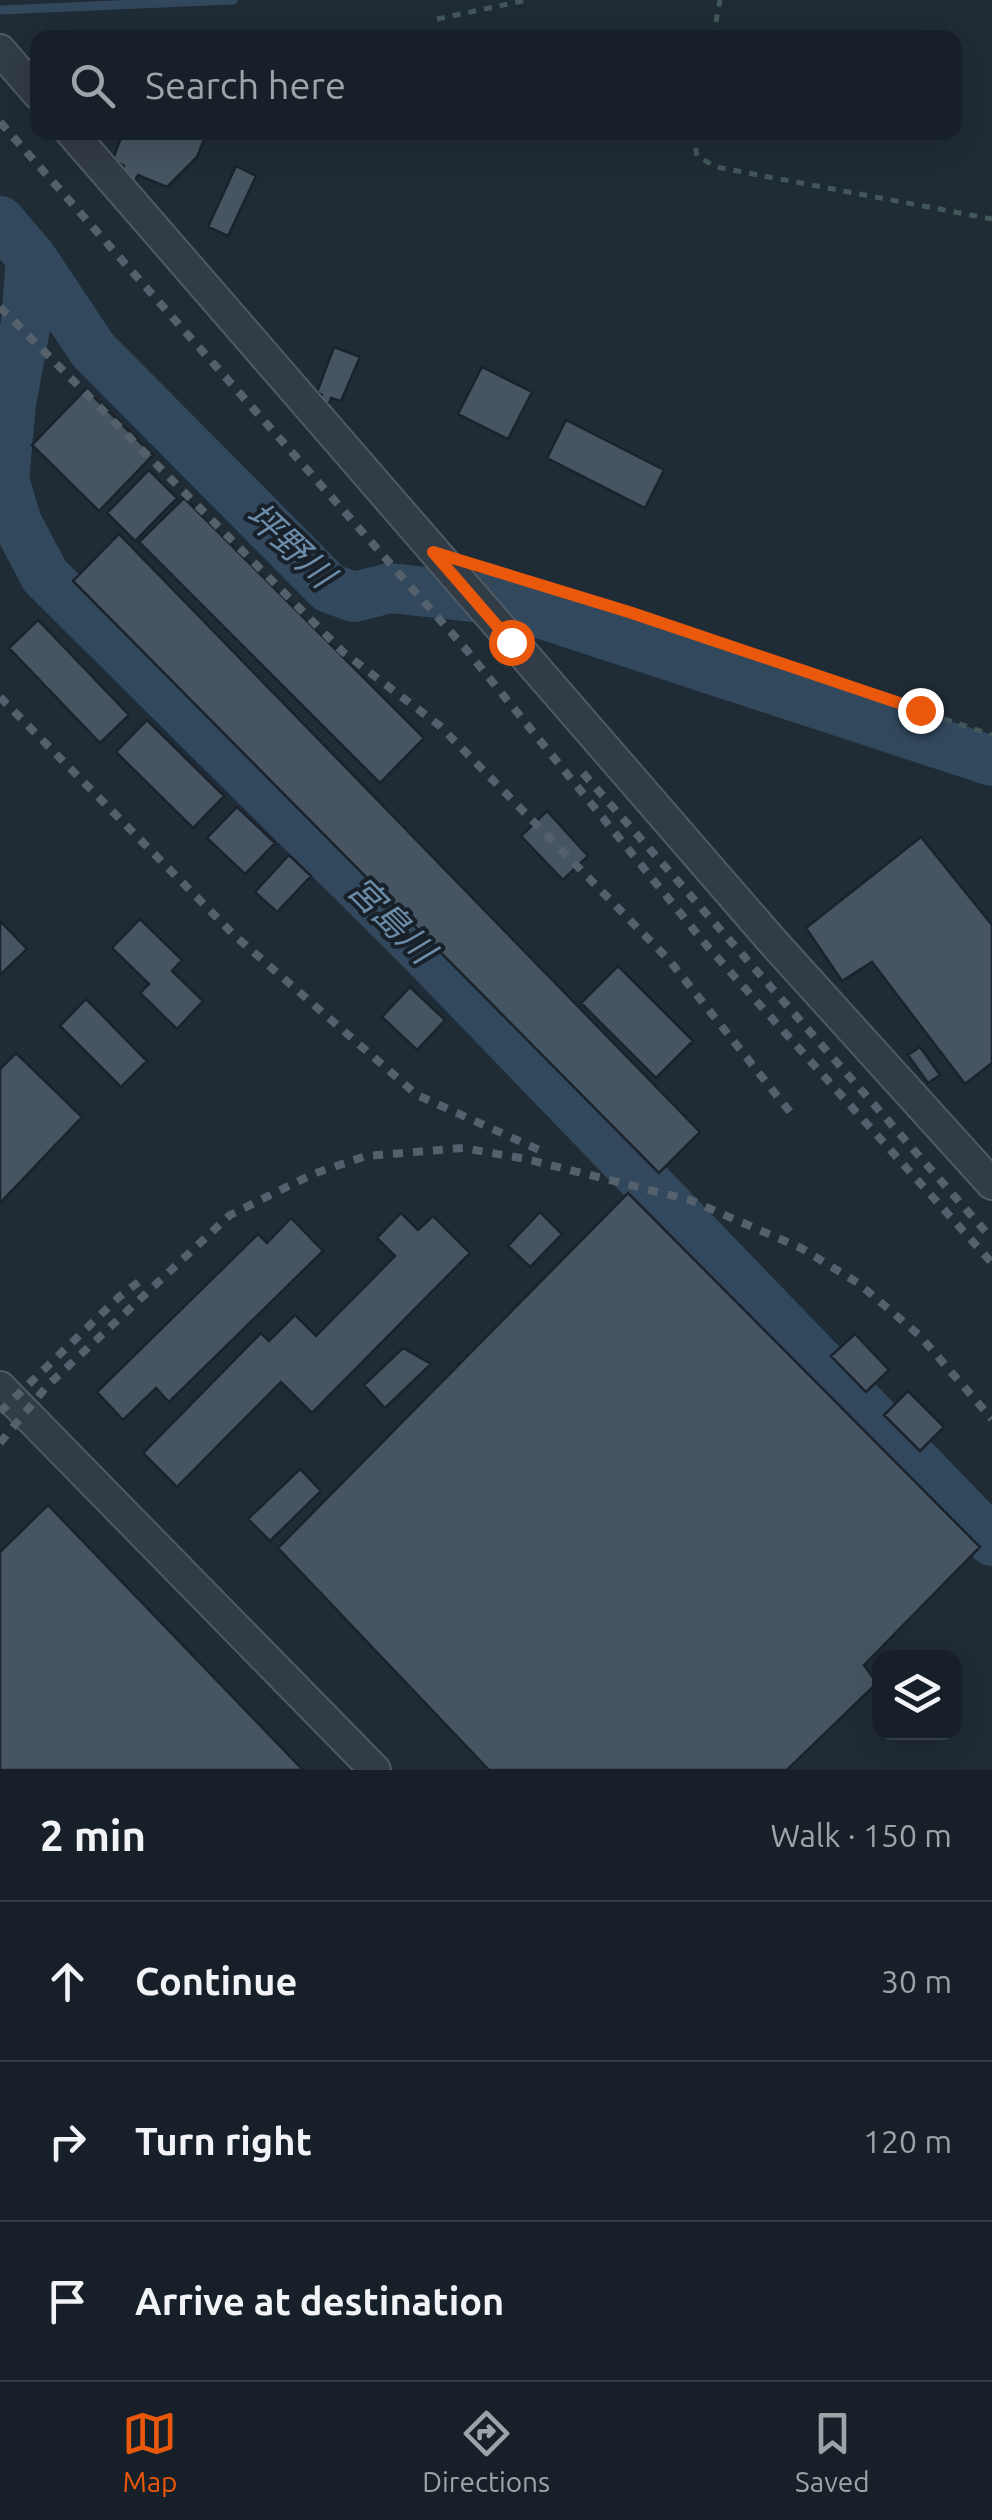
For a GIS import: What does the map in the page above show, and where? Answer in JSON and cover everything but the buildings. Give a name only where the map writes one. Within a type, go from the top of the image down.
[{"type":"street","points":[[0,50],[30,85]]},
{"type":"street","points":[[78,140],[773,942],[992,1184]]},
{"type":"street","points":[[0,1388],[375,1770]]},
{"type":"path","points":[[437,19],[527,0]]},
{"type":"path","points":[[714,30],[720,0]]},
{"type":"path","points":[[695,140],[698,156],[716,167],[992,219]]},
{"type":"path","points":[[486,568],[629,612],[992,735]]},
{"type":"waterway","points":[[0,10],[233,0]]},
{"type":"waterway","name":"坪野川","points":[[0,221],[31,257],[93,350],[329,588],[354,597],[390,588],[500,600],[992,761]]},
{"type":"waterway","name":"宮島川","points":[[31,257],[4,480],[17,523],[45,576],[422,950],[992,1541]]},
{"type":"railway","points":[[0,122],[464,647],[707,946],[992,1263]]},
{"type":"railway","points":[[0,307],[343,652],[440,726],[669,960],[790,1112]]},
{"type":"railway","points":[[0,697],[234,935],[417,1095],[546,1153]]},
{"type":"railway","points":[[583,773],[992,1239]]},
{"type":"railway","points":[[0,1443],[47,1386],[230,1215],[313,1174],[366,1156],[463,1148],[526,1159],[690,1200],[801,1248],[858,1283],[919,1335],[992,1419]]},
{"type":"railway","points":[[0,1412],[119,1297],[145,1277]]},
{"type":"route","points":[[511,642],[433,552],[629,612],[920,710]]}]
